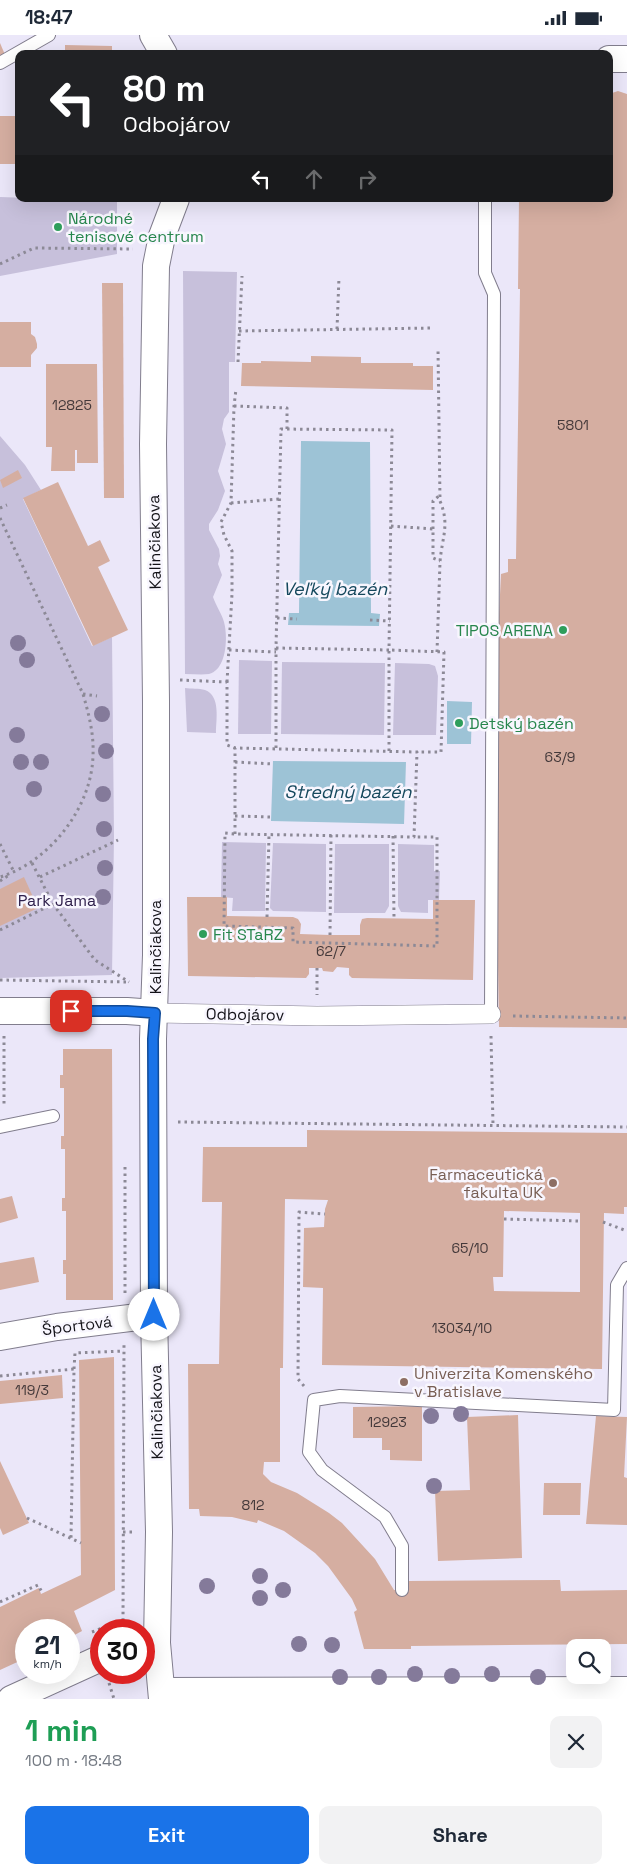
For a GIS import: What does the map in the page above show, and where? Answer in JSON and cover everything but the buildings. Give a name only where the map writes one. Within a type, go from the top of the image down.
[{"type":"street","points":[[153,35],[162,50]]},
{"type":"street","points":[[613,59],[627,59]]},
{"type":"street","name":"Kalinčiakova","points":[[152,1619],[159,1532],[154,1315],[153,1039],[155,1013],[156,701],[153,444],[156,266],[162,236],[175,202]]},
{"type":"street","name":"Odbojárov","points":[[2,1023],[127,1011],[317,1016],[499,1015]]},
{"type":"street","name":"Športová","points":[[0,1337],[57,1327],[154,1315]]},
{"type":"street","name":"Kalinčiakova","points":[[155,1665],[162,1695]]},
{"type":"street","points":[[11,1699],[90,1675]]},
{"type":"street","points":[[162,1695],[627,1690]]},
{"type":"lane","points":[[23,50],[49,35]]},
{"type":"lane","points":[[0,63],[15,54]]},
{"type":"lane","points":[[485,202],[485,273],[494,294],[499,1015]]},
{"type":"lane","points":[[0,1127],[52,1116]]},
{"type":"lane","points":[[402,1591],[402,1546],[385,1517],[322,1470],[309,1452],[314,1399],[340,1396],[614,1410],[617,1285],[627,1268]]},
{"type":"path","points":[[0,264],[34,248],[158,251]]},
{"type":"path","points":[[238,362],[242,276]]},
{"type":"path","points":[[337,329],[338,277]]},
{"type":"path","points":[[239,331],[432,328]]},
{"type":"path","points":[[437,652],[440,561],[446,514],[440,501],[438,349]]},
{"type":"path","points":[[229,650],[444,652],[441,752],[235,748],[227,745],[227,682],[232,551],[224,535],[221,521],[231,503],[236,389]]},
{"type":"path","points":[[234,406],[287,408],[287,429]]},
{"type":"path","points":[[276,749],[280,429],[392,430],[389,751]]},
{"type":"path","points":[[440,494],[433,501],[433,558],[440,561]]},
{"type":"path","points":[[231,503],[279,499]]},
{"type":"path","points":[[0,508],[7,505]]},
{"type":"path","points":[[0,518],[83,695],[92,725],[93,756],[90,777],[79,807],[68,826],[32,863],[0,877]]},
{"type":"path","points":[[391,527],[433,529]]},
{"type":"path","points":[[277,618],[297,619]]},
{"type":"path","points":[[370,620],[390,621]]},
{"type":"path","points":[[177,680],[227,682]]},
{"type":"path","points":[[83,695],[97,696]]},
{"type":"path","points":[[235,748],[235,834]]},
{"type":"path","points":[[414,837],[417,752]]},
{"type":"path","points":[[235,762],[273,764]]},
{"type":"path","points":[[235,816],[271,817]]},
{"type":"path","points":[[225,833],[235,834],[438,837],[437,946],[293,942],[293,928],[224,926],[225,833]]},
{"type":"path","points":[[267,917],[269,834]]},
{"type":"path","points":[[330,835],[330,935]]},
{"type":"path","points":[[393,836],[394,918]]},
{"type":"path","points":[[40,877],[118,840]]},
{"type":"path","points":[[0,844],[15,871]]},
{"type":"path","points":[[32,863],[54,904],[95,960],[129,982]]},
{"type":"path","points":[[0,881],[15,871]]},
{"type":"path","points":[[0,930],[54,904]]},
{"type":"path","points":[[129,982],[130,973]]},
{"type":"path","points":[[0,980],[129,982]]},
{"type":"path","points":[[493,1125],[499,1015],[627,1018]]},
{"type":"path","points":[[2,1023],[4,1110]]},
{"type":"path","points":[[154,1122],[627,1127]]},
{"type":"path","points":[[468,1125],[468,1131]]},
{"type":"path","points":[[314,1399],[298,1379],[298,1212],[325,1214]]},
{"type":"path","points":[[504,1219],[580,1221]]},
{"type":"path","points":[[604,1222],[627,1231]]},
{"type":"path","points":[[71,1538],[75,1353],[124,1351]]},
{"type":"path","points":[[0,1376],[74,1369]]},
{"type":"path","points":[[27,1518],[81,1543]]},
{"type":"path","points":[[31,1526],[36,1523]]},
{"type":"path","points":[[0,1602],[38,1585],[43,1593]]},
{"type":"path","points":[[109,1684],[114,1699]]},
{"type":"green space","name":"Národné tenisové centrum","points":[[0,197],[15,198],[15,202],[117,202],[117,254],[0,276]]},
{"type":"green space","points":[[183,271],[237,272],[235,362],[229,362],[229,412],[224,419],[222,429],[226,444],[218,471],[225,491],[218,510],[209,524],[209,530],[219,549],[220,556],[218,564],[222,575],[213,597],[224,622],[226,644],[220,666],[209,674],[185,674]]},
{"type":"green space","name":"Park Jama","points":[[0,436],[25,465],[41,490],[23,499],[92,646],[112,637],[114,836],[112,975],[0,978]]},
{"type":"green space","points":[[239,660],[272,661],[271,734],[238,734]]},
{"type":"green space","points":[[282,662],[385,663],[384,735],[281,734]]},
{"type":"green space","points":[[395,663],[429,664],[435,666],[438,676],[436,735],[393,735]]},
{"type":"green space","points":[[185,688],[205,690],[213,697],[217,709],[216,733],[187,732]]},
{"type":"green space","points":[[222,842],[266,843],[265,911],[232,911],[233,898],[221,897]]},
{"type":"green space","points":[[273,843],[326,844],[326,912],[273,911],[270,908]]},
{"type":"green space","points":[[335,844],[389,844],[389,906],[385,913],[334,913]]},
{"type":"green space","points":[[398,844],[434,845],[434,871],[440,871],[439,900],[428,900],[428,913],[401,912],[398,906]]},
{"type":"water","name":"Veľký bazén","points":[[301,441],[370,442],[371,613],[380,614],[379,626],[288,625],[289,613],[299,613]]},
{"type":"water","name":"Detský bazén","points":[[447,701],[472,702],[471,744],[447,744]]},
{"type":"water","name":"Stredný bazén","points":[[273,761],[406,762],[404,824],[271,821]]},
{"type":"place","name":"Národné tenisové centrum","points":[[58,227]]},
{"type":"place","name":"TIPOS ARENA","points":[[563,630]]},
{"type":"place","name":"Detský bazén","points":[[459,723]]},
{"type":"place","name":"Fit STaRZ","points":[[203,934]]},
{"type":"place","name":"Farmaceutická fakulta UK","points":[[553,1183]]},
{"type":"place","name":"Univerzita Komenského v Bratislave","points":[[404,1382]]},
{"type":"route","points":[[71,1011],[155,1013],[153,1039],[154,1315]]}]
